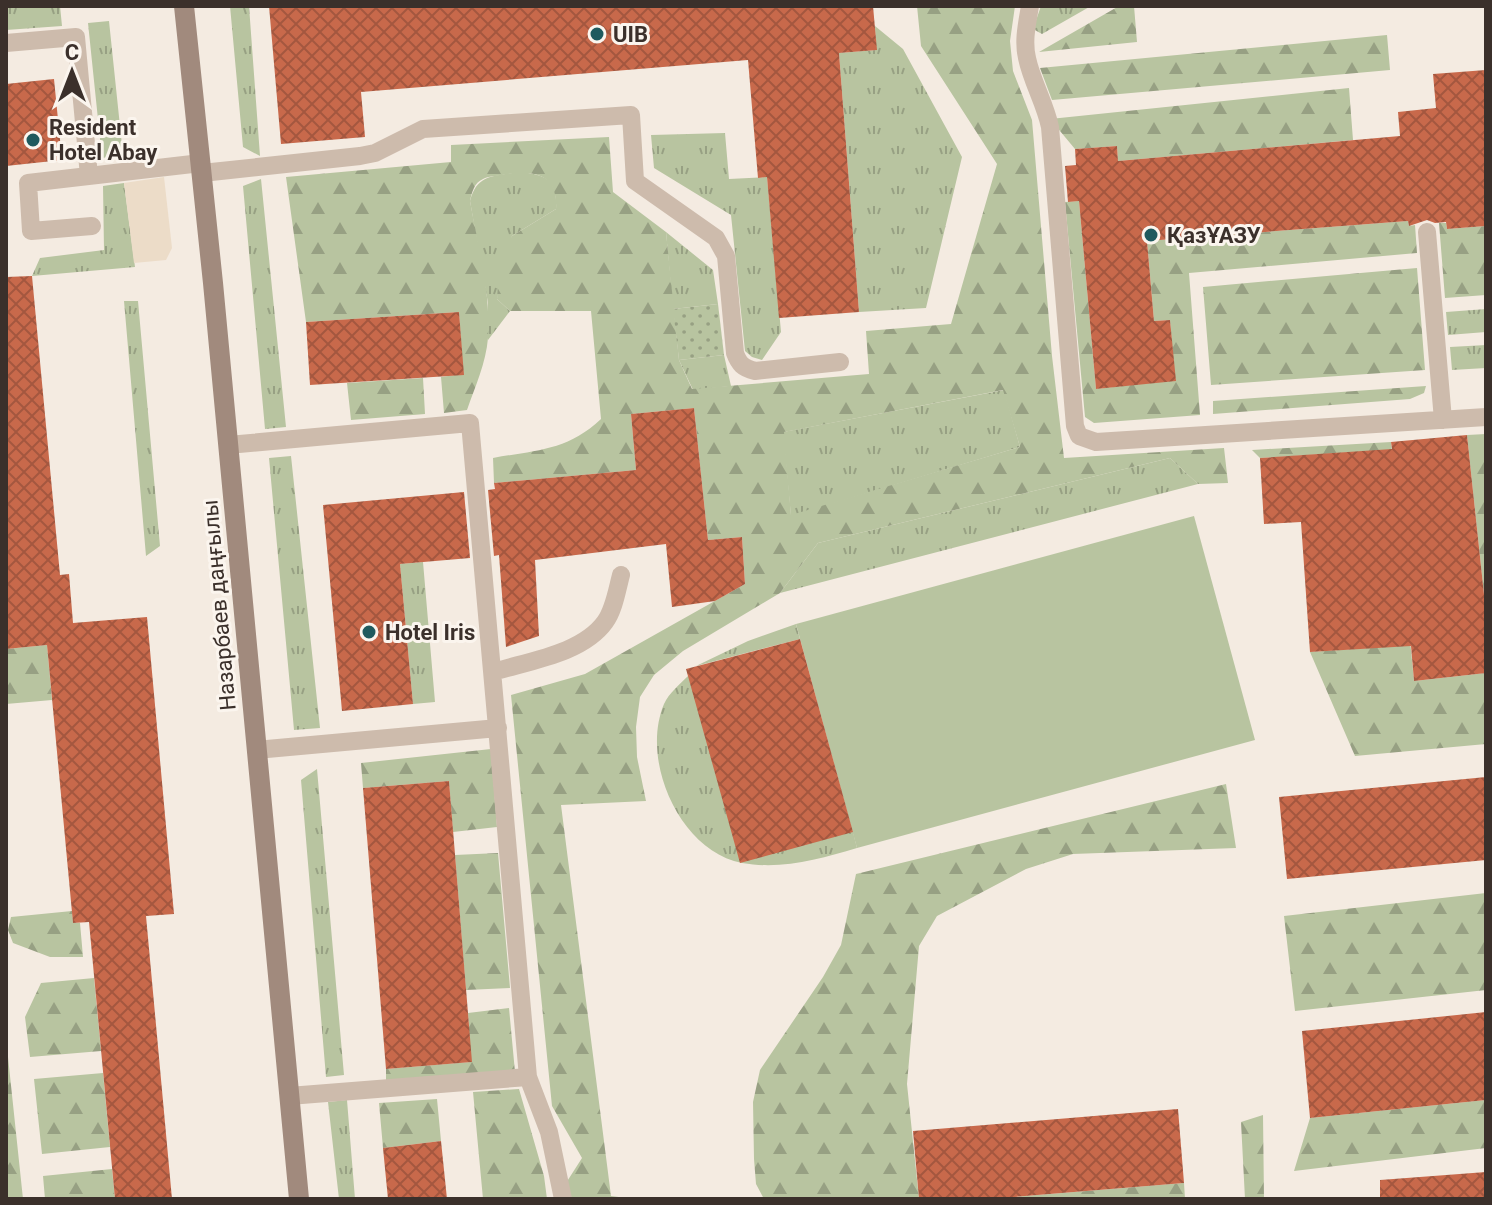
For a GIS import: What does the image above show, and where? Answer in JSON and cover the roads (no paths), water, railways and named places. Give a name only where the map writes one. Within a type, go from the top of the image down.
[{"type":"main road","name":"Назарбаев даңғылы","points":[[184,6],[299,1199]]},
{"type":"lane","points":[[1030,6],[1026,49],[1050,127],[1075,426],[1079,436],[1096,442],[1486,417]]},
{"type":"lane","points":[[6,43],[76,37],[89,176]]},
{"type":"lane","points":[[92,226],[31,231],[28,183],[360,156],[375,153],[423,129],[631,115],[635,181],[716,238],[722,246],[726,256],[735,353],[739,363],[745,369],[755,371],[840,362]]},
{"type":"lane","points":[[1427,232],[1443,420]]},
{"type":"lane","points":[[228,445],[470,423],[528,1077],[549,1132],[563,1199]]},
{"type":"lane","points":[[493,672],[566,649],[592,637],[607,620],[621,575]]},
{"type":"lane","points":[[256,750],[498,728]]},
{"type":"lane","points":[[289,1096],[528,1077]]},
{"type":"place","name":"UIB","points":[[597,34]]},
{"type":"place","name":"Resident Hotel Abay","points":[[33,140]]},
{"type":"place","name":"ҚазҰАЗУ","points":[[1151,235]]},
{"type":"place","name":"Hotel Iris","points":[[369,632]]}]
